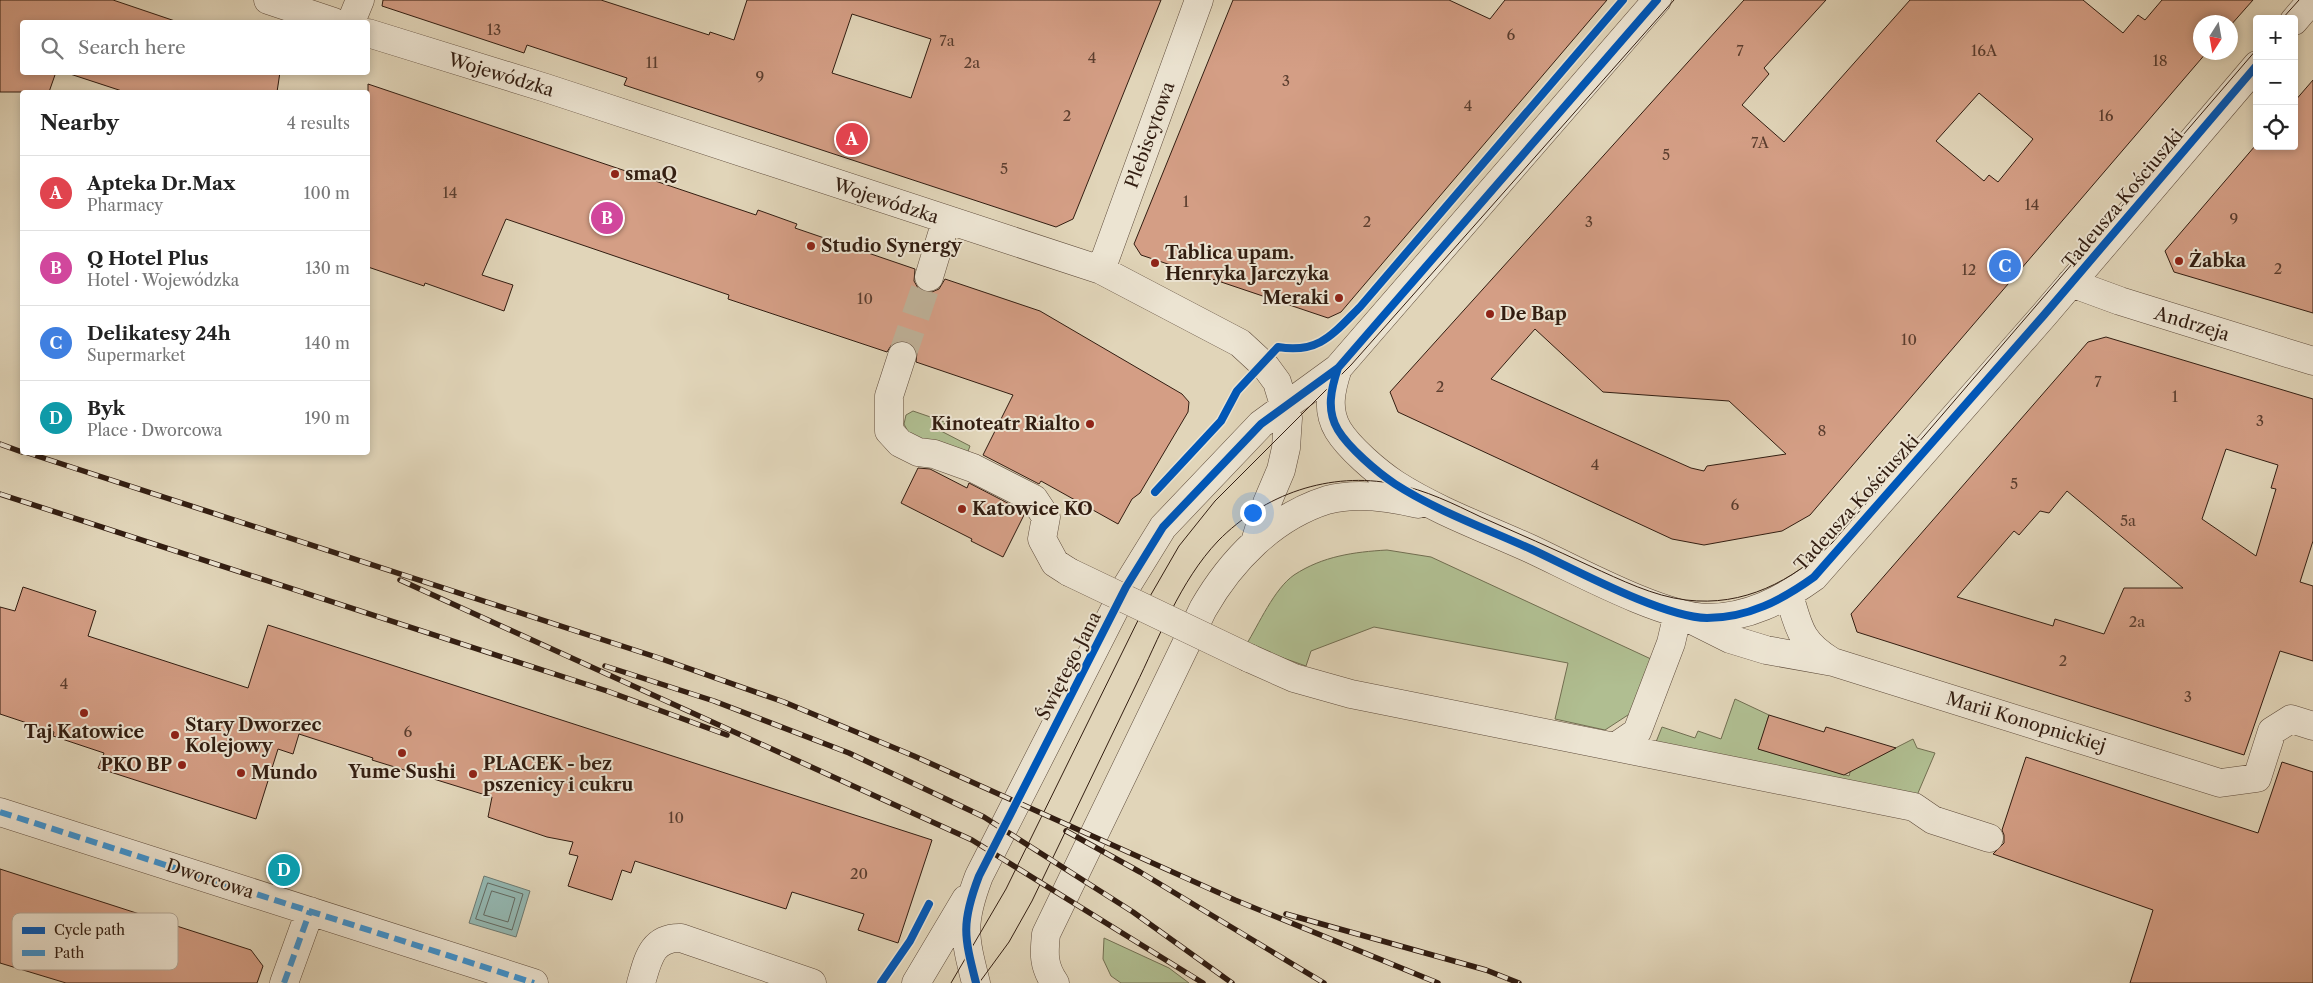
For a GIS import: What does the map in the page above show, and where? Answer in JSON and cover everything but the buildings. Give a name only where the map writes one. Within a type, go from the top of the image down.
[{"type":"street","points":[[268,0],[328,20]]},
{"type":"street","points":[[352,20],[360,0]]},
{"type":"street","name":"Plebiscytowa","points":[[1101,270],[1199,0]]},
{"type":"street","points":[[1338,368],[1657,0]]},
{"type":"street","points":[[2298,16],[2312,0]]},
{"type":"street","name":"Wojewódzka","points":[[370,35],[546,88],[946,221],[1101,270],[1240,343],[1266,367],[1277,382],[1288,418],[1286,448],[1281,470],[1266,503],[1255,542]]},
{"type":"street","name":"Tadeusza Kościuszki","points":[[1338,368],[1332,386],[1330,410],[1337,428],[1346,441],[1395,484],[1446,510],[1636,597],[1678,613],[1705,618],[1733,616],[1761,608],[1789,595],[1814,577],[1827,563],[2071,283],[2253,70]]},
{"type":"street","points":[[929,277],[946,221]]},
{"type":"street","name":"Andrzeja","points":[[2071,283],[2120,302],[2313,361]]},
{"type":"street","points":[[902,356],[889,396],[889,431],[900,443],[918,452],[934,454],[973,468],[1034,500],[1046,517],[1042,540],[1055,563],[1069,572],[1294,678],[1351,694],[1914,807],[1933,820],[1989,838]]},
{"type":"street","name":"Świętego Jana","points":[[976,983],[965,927],[968,906],[979,876],[1126,587],[1163,527],[1261,424],[1338,368]]},
{"type":"street","name":"Tadeusza Kościuszki","points":[[1255,542],[1263,534],[1294,514],[1328,500],[1356,496],[1393,498],[1446,510]]},
{"type":"street","points":[[1055,983],[1045,965],[1043,955],[1046,934],[1203,608],[1217,585],[1255,542]]},
{"type":"street","name":"Marii Konopnickiej","points":[[1789,595],[1799,630],[1813,650],[1832,662]]},
{"type":"street","points":[[1615,747],[1637,732],[1671,643],[1678,613]]},
{"type":"street","name":"Marii Konopnickiej","points":[[1678,613],[1730,639],[1748,645],[1832,662],[2220,783],[2257,778],[2272,731],[2291,719],[2313,726]]},
{"type":"street","name":"Dworcowa","points":[[0,812],[534,983]]},
{"type":"street","points":[[916,983],[979,876]]},
{"type":"street","points":[[284,983],[310,911]]},
{"type":"street","points":[[641,983],[649,959],[657,945],[668,938],[681,938],[812,983]]},
{"type":"green space","points":[[913,411],[945,422],[941,431],[970,446],[967,454],[910,436],[904,424],[906,415]]},
{"type":"green space","points":[[1387,550],[1431,557],[1651,659],[1631,713],[1605,730],[1555,719],[1568,663],[1374,627],[1311,651],[1306,666],[1246,645],[1273,598],[1294,575],[1327,559],[1363,552]]},
{"type":"green space","points":[[1735,699],[1769,715],[1759,749],[1849,776],[1854,759],[1868,762],[1913,739],[1917,748],[1935,753],[1915,800],[1654,747],[1662,727],[1695,738],[1698,731],[1721,739]]},
{"type":"green space","points":[[1104,938],[1169,968],[1189,983],[1121,983],[1111,976],[1103,959]]},
{"type":"water","points":[[484,876],[530,891],[516,937],[469,923]]},
{"type":"tunnel","points":[[902,356],[929,277]]},
{"type":"tram line","points":[[951,983],[1006,889],[1149,598],[1179,546],[1215,501],[1351,365],[1674,0]]},
{"type":"tram line","points":[[2286,15],[2299,0]]},
{"type":"tram line","points":[[979,983],[1009,942],[1032,901],[1181,592],[1192,574],[1218,541],[1256,510],[1299,490],[1323,484],[1346,481],[1371,481],[1395,484],[1440,498],[1625,582],[1661,595],[1686,600],[1728,599],[1747,595],[1784,580],[1817,557],[1832,543],[2253,54]]},
{"type":"railway","points":[[0,444],[20,451]]},
{"type":"railway","points":[[34,455],[656,657],[784,702],[914,756],[1235,900],[1438,983]]},
{"type":"railway","points":[[0,494],[607,691],[727,735]]},
{"type":"railway","points":[[400,580],[972,840],[1203,983]]},
{"type":"railway","points":[[605,666],[714,701],[849,753],[984,817],[1133,912],[1232,983]]},
{"type":"railway","points":[[1066,831],[1140,872],[1324,983]]},
{"type":"railway","points":[[1286,914],[1486,970],[1519,983]]},
{"type":"marked path","points":[[0,812],[534,983]]},
{"type":"marked path","points":[[284,983],[310,911]]},
{"type":"cycle path","points":[[1155,492],[1221,421],[1237,391],[1278,347],[1304,348],[1315,345],[1342,326],[1623,0]]},
{"type":"cycle path","points":[[976,983],[966,930],[969,906],[979,876],[1126,587],[1163,527],[1261,424],[1338,368],[1657,0]]},
{"type":"cycle path","points":[[1338,368],[1331,399],[1332,415],[1338,430],[1356,452],[1395,484],[1411,494],[1618,591],[1667,610],[1688,616],[1707,618],[1737,615],[1750,611],[1777,600],[1814,577],[2044,315],[2253,70]]},
{"type":"cycle path","points":[[881,983],[910,941],[929,904]]},
{"type":"place","name":"Apteka Dr.Max","points":[[852,139]]},
{"type":"place","name":"smaQ","points":[[615,174]]},
{"type":"place","name":"Q Hotel Plus","points":[[607,218]]},
{"type":"place","name":"Studio Synergy","points":[[811,246]]},
{"type":"place","name":"Żabka","points":[[2179,261]]},
{"type":"place","name":"Tablica upam. Henryka Jarczyka","points":[[1155,263]]},
{"type":"place","name":"Delikatesy 24h","points":[[2005,266]]},
{"type":"place","name":"Meraki","points":[[1339,298]]},
{"type":"place","name":"De Bap","points":[[1490,314]]},
{"type":"place","name":"Kinoteatr Rialto","points":[[1090,424]]},
{"type":"place","name":"Katowice KO","points":[[962,509]]},
{"type":"place","name":"Taj Katowice","points":[[84,713]]},
{"type":"place","name":"Stary Dworzec Kolejowy","points":[[175,735]]},
{"type":"place","name":"Yume Sushi","points":[[402,753]]},
{"type":"place","name":"PKO BP","points":[[182,765]]},
{"type":"place","name":"Mundo","points":[[241,773]]},
{"type":"place","name":"PLACEK - bez pszenicy i cukru","points":[[473,774]]},
{"type":"place","name":"Byk","points":[[284,870]]}]
